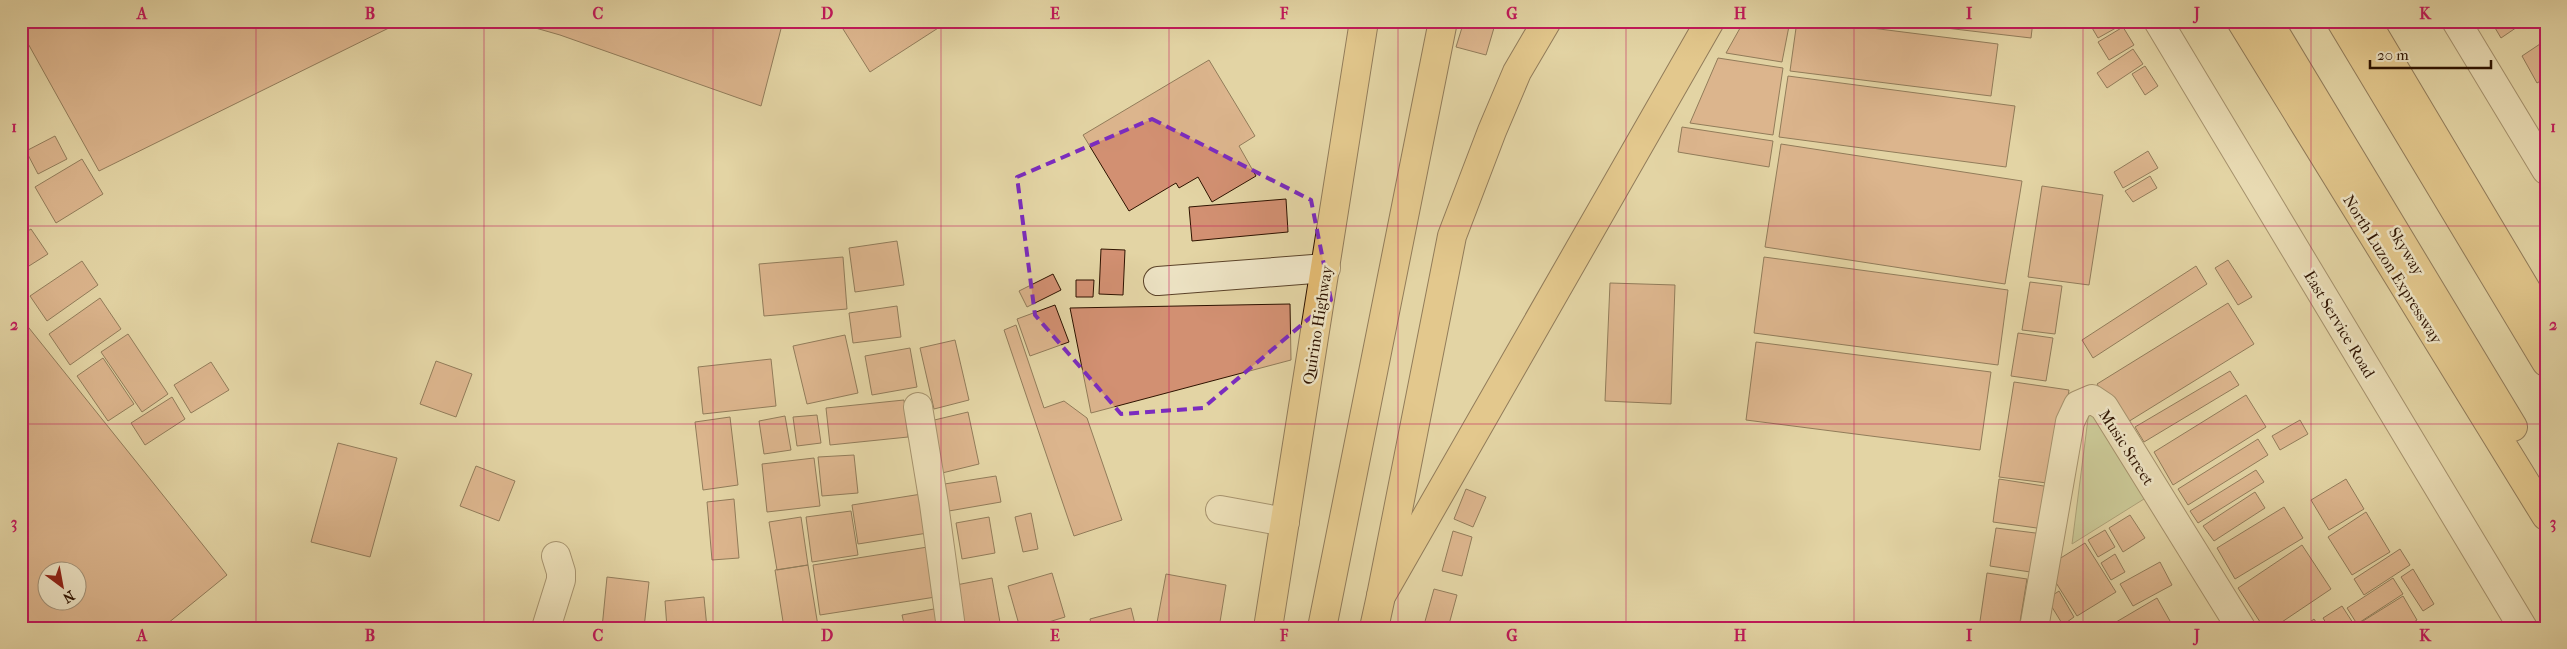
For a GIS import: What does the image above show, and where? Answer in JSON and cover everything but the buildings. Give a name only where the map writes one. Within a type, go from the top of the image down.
[{"type":"main road","name":"Quirino Highway","points":[[1268,628],[1364,21]]},
{"type":"main road","points":[[1322,628],[1443,21]]},
{"type":"main road","points":[[1374,628],[1412,445],[1452,236],[1492,131],[1517,72],[1547,21]]},
{"type":"main road","points":[[1381,596],[1710,21]]},
{"type":"main road","name":"North Luzon Expressway","points":[[2240,21],[2546,516]]},
{"type":"main road","name":"Skyway","points":[[2268,21],[2546,481]]},
{"type":"main road","points":[[2341,21],[2546,362]]},
{"type":"main road","points":[[2366,21],[2546,322]]},
{"type":"street","name":"East Service Road","points":[[2158,21],[2523,628]]},
{"type":"street","points":[[2456,21],[2546,170]]},
{"type":"street","points":[[1158,281],[1326,268]]},
{"type":"street","name":"Music Street","points":[[2034,628],[2070,422],[2078,405],[2092,399],[2104,407],[2241,628]]},
{"type":"street","points":[[918,407],[951,628]]},
{"type":"street","points":[[1220,510],[1285,522]]},
{"type":"street","points":[[546,628],[561,580],[561,572],[556,556]]},
{"type":"highlighted area","points":[[1152,119],[1311,200],[1331,300],[1203,408],[1121,414],[1035,315],[1017,177]]},
{"type":"green space","points":[[2090,403],[2152,494],[2072,544]]}]
